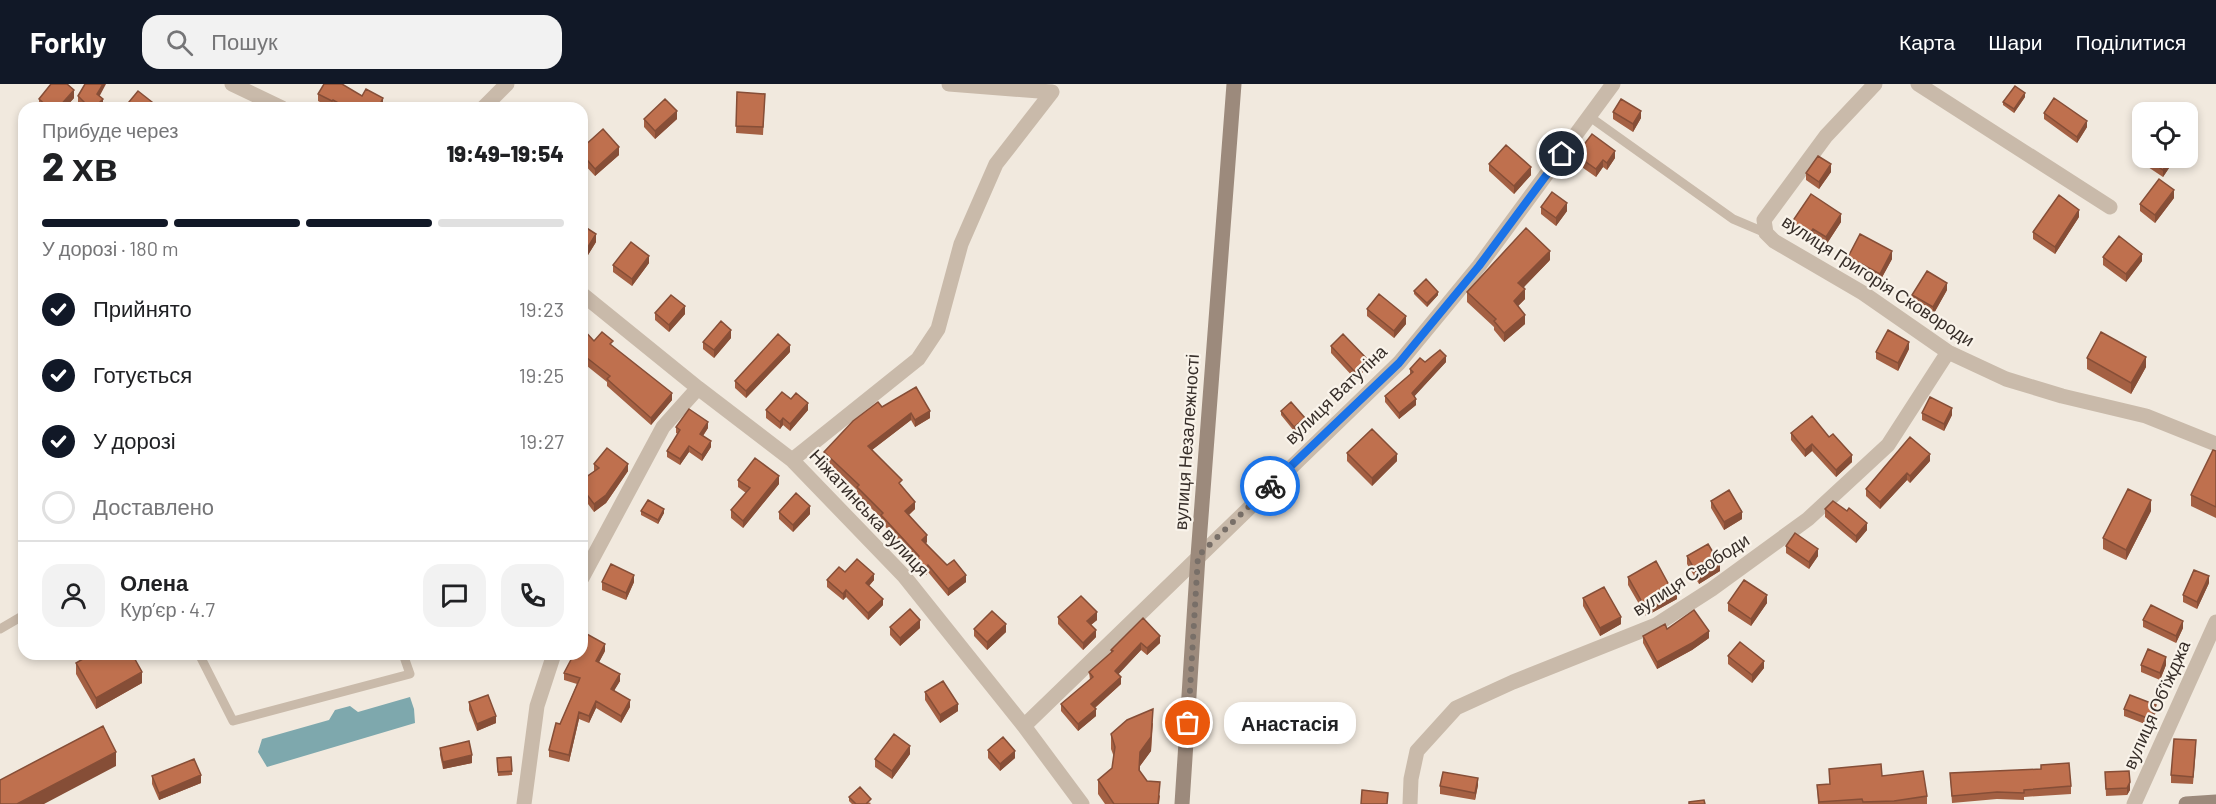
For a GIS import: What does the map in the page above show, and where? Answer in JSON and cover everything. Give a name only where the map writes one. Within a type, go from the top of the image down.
[{"type":"street","points":[[232,84],[270,102]]},
{"type":"street","points":[[489,102],[507,84]]},
{"type":"street","points":[[949,84],[1053,88]]},
{"type":"street","name":"вулиця Незалежності","points":[[1182,804],[1198,556],[1234,84]]},
{"type":"street","name":"вулиця Ватутіна","points":[[1024,726],[1399,363],[1479,266],[1613,84]]},
{"type":"street","name":"вулиця Григорія Сковороди","points":[[1875,84],[1826,136],[1764,220],[1766,232],[1774,241],[1863,293],[1948,352],[2006,379],[2146,416],[2216,444]]},
{"type":"street","points":[[1917,84],[2110,207]]},
{"type":"street","points":[[792,460],[918,359],[938,329],[961,244],[996,164],[1053,88]]},
{"type":"street","name":"Ніжатинська вулиця","points":[[588,299],[792,460],[904,576],[1024,726],[1082,804]]},
{"type":"street","name":"вулиця Свободи","points":[[1410,804],[1411,779],[1417,751],[1456,708],[1513,682],[1656,625],[1712,589],[1808,519],[1888,445],[1948,352]]},
{"type":"street","points":[[588,567],[663,428],[698,388]]},
{"type":"street","name":"вулиця Обʼїжджа","points":[[2134,804],[2216,622]]},
{"type":"street","points":[[524,804],[537,706],[552,660]]},
{"type":"street","points":[[2186,804],[2216,802]]},
{"type":"lane","points":[[1590,117],[1733,219],[1766,232]]},
{"type":"lane","points":[[0,629],[18,618]]},
{"type":"lane","points":[[202,660],[233,721],[410,674],[405,660]]},
{"type":"water","points":[[410,697],[415,723],[267,767],[258,752],[262,739],[329,720],[335,710],[350,706],[358,712]]},
{"type":"building","points":[[51,84],[67,84],[74,90],[63,102],[42,102],[39,99]]},
{"type":"building","points":[[85,84],[103,84],[97,94],[103,99],[100,102],[84,102],[78,96]]},
{"type":"building","points":[[324,84],[342,84],[362,96],[366,89],[383,98],[381,102],[336,102],[318,94]]},
{"type":"building","points":[[2015,86],[2025,93],[2014,109],[2003,102]]},
{"type":"building","points":[[138,91],[152,102],[129,102]]},
{"type":"building","points":[[737,92],[765,94],[763,127],[736,126]]},
{"type":"building","points":[[2054,98],[2087,121],[2077,137],[2044,113]]},
{"type":"building","points":[[665,99],[677,111],[655,131],[644,119]]},
{"type":"building","points":[[1621,99],[1641,111],[1633,124],[1613,112]]},
{"type":"building","points":[[603,129],[619,147],[595,169],[588,161],[588,143]]},
{"type":"building","points":[[1592,134],[1615,151],[1607,163],[1603,160],[1596,169],[1576,155]]},
{"type":"building","points":[[1506,145],[1531,167],[1514,186],[1489,164]]},
{"type":"building","points":[[1818,156],[1831,164],[1819,182],[1806,173]]},
{"type":"building","points":[[2159,179],[2174,190],[2155,215],[2140,204]]},
{"type":"building","points":[[1552,192],[1567,203],[1556,218],[1541,207]]},
{"type":"building","points":[[1811,194],[1841,214],[1826,237],[1813,229],[1809,234],[1792,222]]},
{"type":"building","points":[[2059,195],[2079,210],[2055,247],[2033,232]]},
{"type":"building","points":[[1526,228],[1550,251],[1518,283],[1525,289],[1514,301],[1525,315],[1504,333],[1494,321],[1496,319],[1467,292]]},
{"type":"building","points":[[588,229],[596,234],[588,247]]},
{"type":"building","points":[[1860,234],[1892,251],[1880,274],[1848,257]]},
{"type":"building","points":[[2119,236],[2142,254],[2126,274],[2103,257]]},
{"type":"building","points":[[631,242],[649,256],[632,279],[613,265]]},
{"type":"building","points":[[1927,271],[1947,283],[1933,307],[1912,295]]},
{"type":"building","points":[[1426,279],[1438,292],[1427,303],[1414,291]]},
{"type":"building","points":[[1379,294],[1406,316],[1394,331],[1367,309]]},
{"type":"building","points":[[671,295],[685,306],[669,325],[655,313]]},
{"type":"building","points":[[721,321],[731,330],[714,350],[703,342]]},
{"type":"building","points":[[1888,330],[1909,342],[1898,363],[1876,352]]},
{"type":"building","points":[[602,332],[613,341],[610,344],[672,393],[651,418],[607,379],[610,376],[588,359],[588,334],[594,341]]},
{"type":"building","points":[[2101,332],[2146,357],[2131,383],[2087,358]]},
{"type":"building","points":[[778,334],[790,345],[746,391],[735,381]]},
{"type":"building","points":[[1343,334],[1368,360],[1355,372],[1331,346]]},
{"type":"building","points":[[1440,350],[1446,356],[1412,393],[1416,399],[1399,413],[1385,396],[1413,372],[1410,369],[1420,358],[1425,362]]},
{"type":"building","points":[[916,387],[930,411],[915,420],[911,413],[868,446],[902,480],[899,483],[915,502],[905,511],[927,535],[922,540],[947,565],[954,560],[966,575],[948,589],[928,565],[926,568],[917,559],[919,556],[881,515],[883,513],[857,487],[859,485],[824,452],[853,421],[878,402],[882,407]]},
{"type":"building","points":[[782,392],[791,399],[796,393],[808,403],[790,424],[783,418],[780,422],[766,410]]},
{"type":"building","points":[[1930,397],[1952,408],[1944,424],[1922,413]]},
{"type":"building","points":[[1291,402],[1305,418],[1294,427],[1281,411]]},
{"type":"building","points":[[689,409],[708,422],[700,434],[711,441],[702,455],[689,446],[680,459],[667,451],[680,430],[676,427]]},
{"type":"building","points":[[1812,416],[1829,437],[1833,434],[1852,455],[1836,470],[1812,444],[1805,450],[1791,433]]},
{"type":"building","points":[[1372,429],[1397,454],[1372,478],[1347,453]]},
{"type":"building","points":[[1910,437],[1930,454],[1910,476],[1907,473],[1880,502],[1866,489]]},
{"type":"building","points":[[607,448],[628,464],[606,495],[594,504],[588,496],[588,476],[599,468],[594,464]]},
{"type":"building","points":[[2213,450],[2216,451],[2216,507],[2191,495]]},
{"type":"building","points":[[755,458],[779,476],[743,521],[731,510],[750,488],[738,480]]},
{"type":"building","points":[[2128,489],[2151,500],[2126,550],[2103,538]]},
{"type":"building","points":[[1729,490],[1742,512],[1724,522],[1711,501]]},
{"type":"building","points":[[796,493],[810,506],[793,525],[779,512]]},
{"type":"building","points":[[648,500],[664,509],[658,520],[641,511]]},
{"type":"building","points":[[1833,501],[1847,511],[1849,508],[1867,523],[1856,536],[1825,509]]},
{"type":"building","points":[[1795,533],[1818,549],[1809,562],[1786,546]]},
{"type":"building","points":[[1708,544],[1720,564],[1699,577],[1687,556]]},
{"type":"building","points":[[857,559],[874,574],[866,583],[883,599],[868,613],[846,590],[843,594],[827,580],[839,567],[845,572]]},
{"type":"building","points":[[1656,561],[1669,585],[1677,592],[1646,609],[1628,577]]},
{"type":"building","points":[[611,564],[634,575],[626,593],[602,582]]},
{"type":"building","points":[[2194,570],[2209,576],[2197,602],[2183,595]]},
{"type":"building","points":[[1744,580],[1767,595],[1751,619],[1728,603]]},
{"type":"building","points":[[1604,587],[1621,617],[1600,628],[1583,598]]},
{"type":"building","points":[[1081,596],[1097,612],[1087,621],[1096,630],[1083,643],[1058,617]]},
{"type":"building","points":[[2151,605],[2183,621],[2176,636],[2143,620]]},
{"type":"building","points":[[910,609],[920,620],[900,638],[890,627]]},
{"type":"building","points":[[1694,610],[1709,631],[1657,662],[1643,636],[1665,624],[1667,629]]},
{"type":"building","points":[[992,611],[1006,624],[987,642],[974,629]]},
{"type":"building","points":[[1143,618],[1160,636],[1147,648],[1141,643],[1115,671],[1121,677],[1091,704],[1096,709],[1078,724],[1061,704],[1093,677],[1089,672],[1113,651],[1111,650]]},
{"type":"building","points":[[588,635],[605,644],[596,661],[620,674],[611,689],[630,700],[621,716],[596,701],[589,716],[579,712],[569,755],[549,750],[556,723],[560,724],[580,678],[564,673],[571,660],[588,660]]},
{"type":"building","points":[[1740,642],[1764,661],[1752,675],[1728,656]]},
{"type":"building","points":[[2148,649],[2166,657],[2160,673],[2141,665]]},
{"type":"building","points":[[81,660],[135,660],[142,672],[96,698],[76,663]]},
{"type":"building","points":[[943,681],[958,704],[940,715],[925,692]]},
{"type":"building","points":[[488,695],[496,716],[477,724],[469,702]]},
{"type":"building","points":[[2130,695],[2156,705],[2150,719],[2124,709]]},
{"type":"building","points":[[1153,709],[1151,737],[1140,752],[1139,770],[1147,781],[1160,782],[1158,804],[1114,804],[1098,780],[1112,768],[1115,747],[1111,734],[1127,720]]},
{"type":"building","points":[[103,726],[116,752],[17,804],[0,804],[0,780]]},
{"type":"building","points":[[894,734],[910,746],[892,771],[875,759]]},
{"type":"building","points":[[1003,737],[1015,751],[1000,764],[988,750]]},
{"type":"building","points":[[2174,739],[2196,740],[2193,777],[2171,775]]},
{"type":"building","points":[[469,741],[472,755],[443,762],[440,748]]},
{"type":"building","points":[[511,757],[512,771],[498,772],[497,758]]},
{"type":"building","points":[[194,759],[201,775],[159,793],[152,776]]},
{"type":"building","points":[[2069,763],[2071,786],[2024,790],[2024,793],[1997,792],[1952,796],[1950,773],[2041,769],[2041,765]]},
{"type":"building","points":[[1881,764],[1882,776],[1923,771],[1927,796],[1894,801],[1863,802],[1862,799],[1819,802],[1817,785],[1830,784],[1829,769]]},
{"type":"building","points":[[2129,771],[2130,782],[2127,788],[2106,789],[2105,772]]},
{"type":"building","points":[[1443,772],[1478,778],[1475,793],[1440,786]]},
{"type":"building","points":[[860,787],[871,799],[866,804],[856,804],[849,797]]},
{"type":"building","points":[[1362,790],[1388,793],[1387,804],[1361,804]]},
{"type":"building","points":[[1704,800],[1705,804],[1689,804],[1689,802]]},
{"type":"way so far","points":[[1188,723],[1198,556],[1270,486]]},
{"type":"place","name":"Анастасія","points":[[1188,723]]},
{"type":"route","points":[[1270,486],[1399,363],[1479,266],[1562,154]]}]
